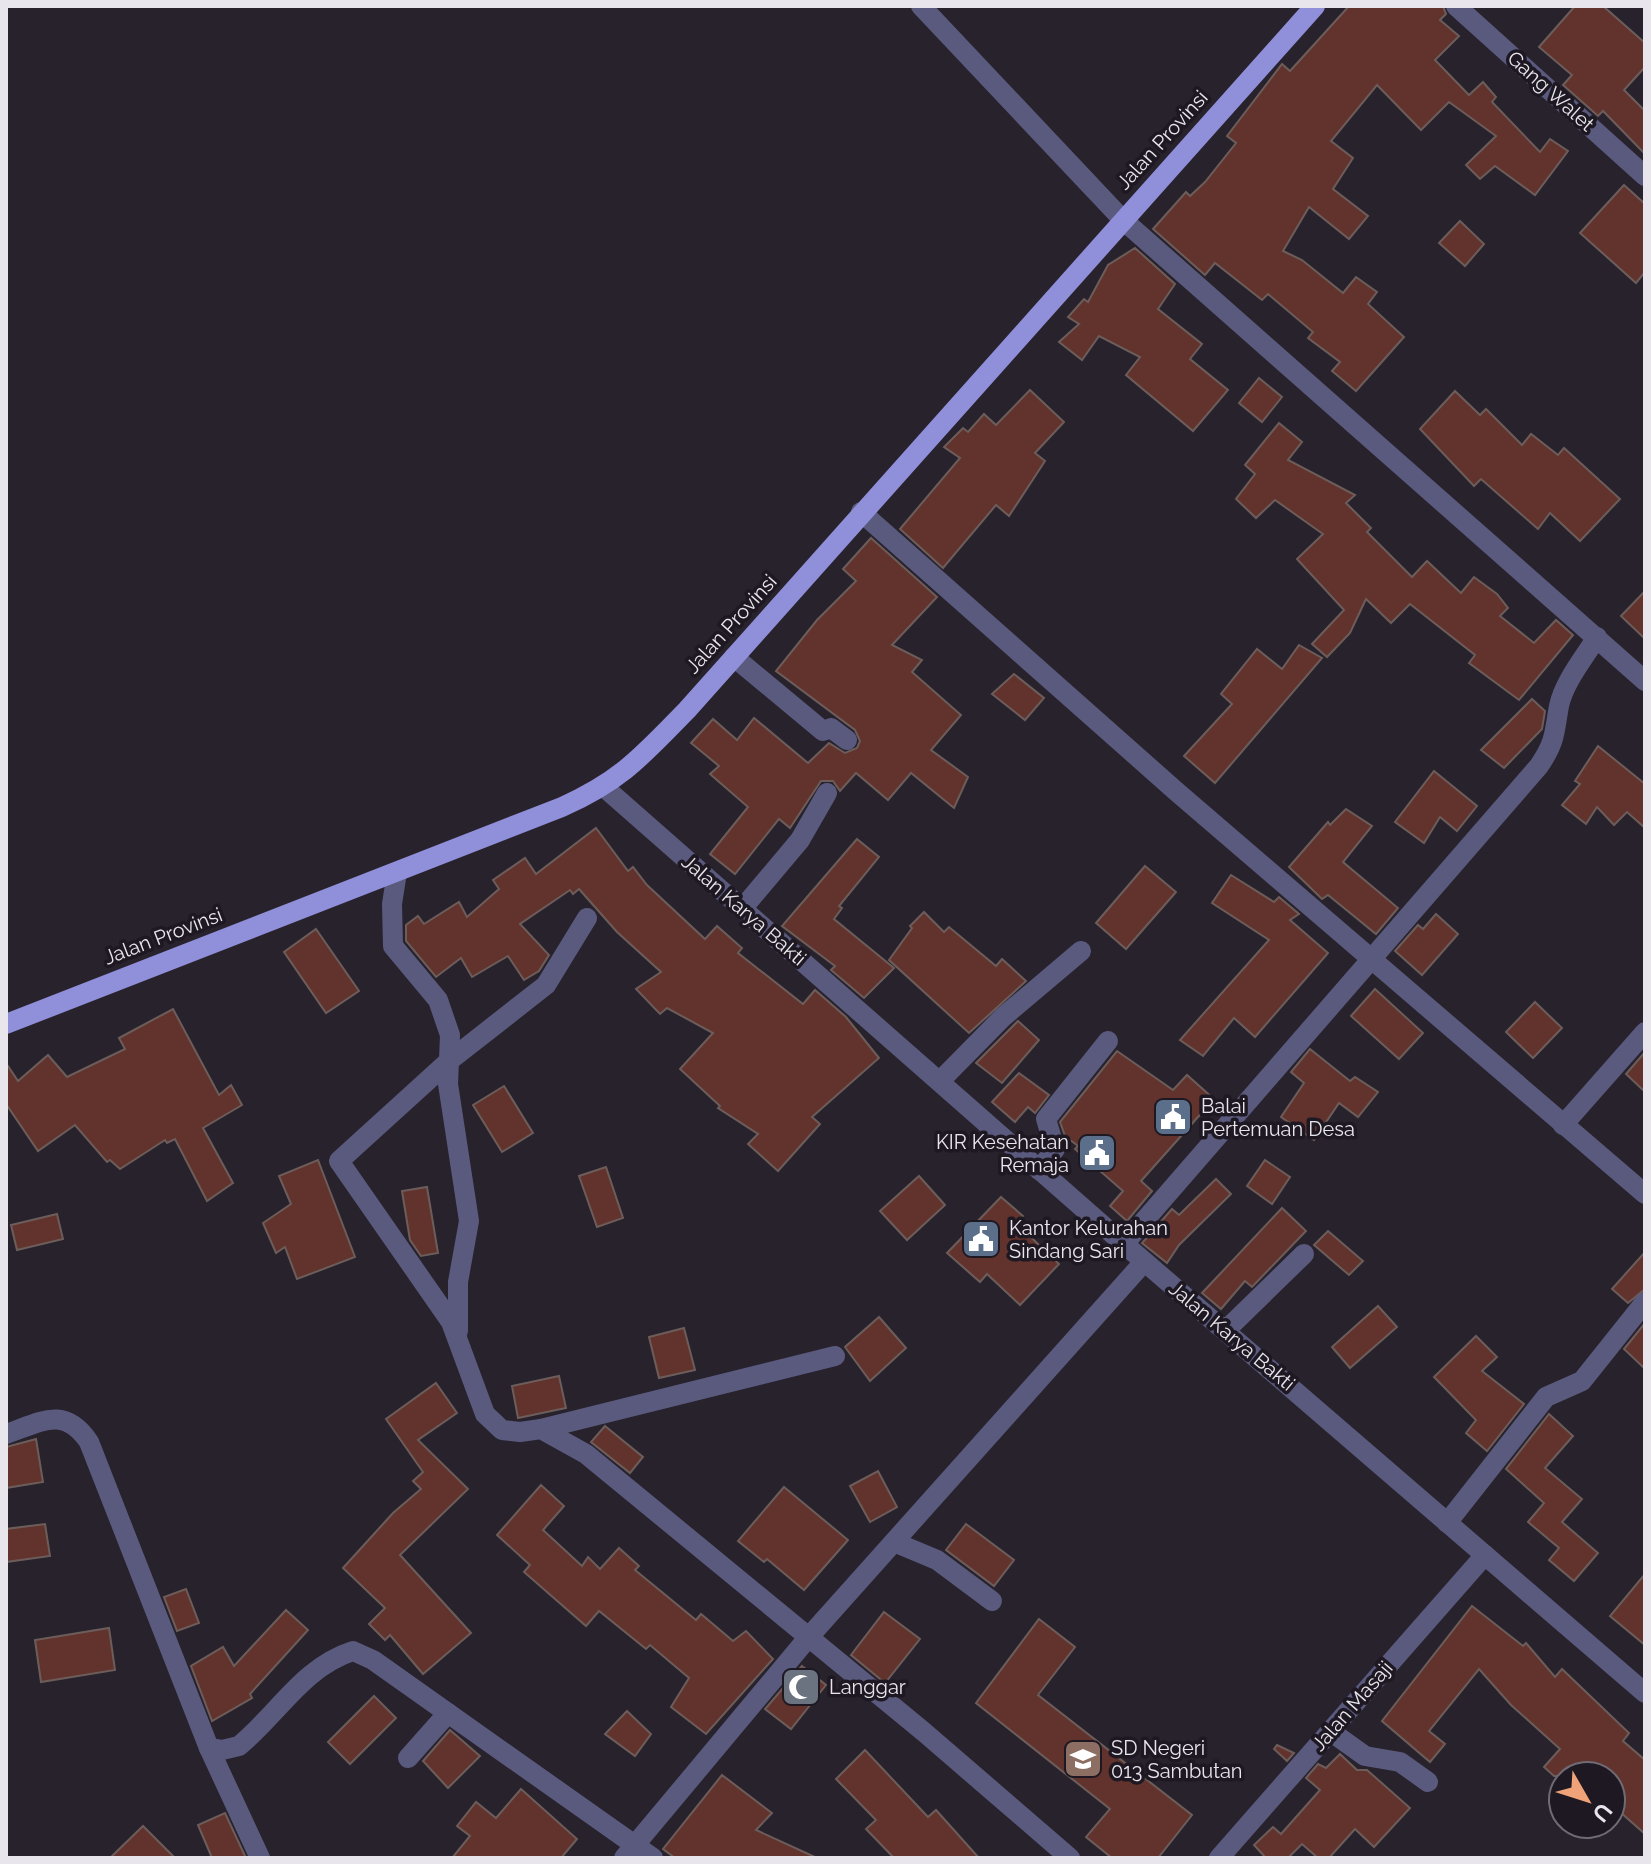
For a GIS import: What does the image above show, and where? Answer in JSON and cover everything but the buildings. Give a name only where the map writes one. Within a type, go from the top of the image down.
[{"type":"main road","name":"Jalan Provinsi","points":[[6,1024],[605,788],[641,757],[734,657],[1315,6]]},
{"type":"street","points":[[921,6],[1123,220],[1645,681]]},
{"type":"street","name":"Gang Walet","points":[[1456,6],[1645,176]]},
{"type":"street","points":[[861,512],[1645,1194]]},
{"type":"street","points":[[1124,1244],[1539,766],[1555,740],[1560,705],[1570,681],[1597,637]]},
{"type":"street","points":[[734,657],[823,731],[831,728],[847,740]]},
{"type":"street","name":"Jalan Karya Bakti","points":[[605,788],[941,1080],[1144,1262],[1645,1693]]},
{"type":"street","points":[[742,909],[800,840],[827,793]]},
{"type":"street","points":[[397,872],[392,904],[393,946],[438,1000],[450,1035],[448,1084],[469,1221],[458,1282],[458,1334]]},
{"type":"street","points":[[587,918],[546,985],[449,1061],[339,1161],[458,1334],[485,1414],[510,1432],[541,1429],[835,1356]]},
{"type":"street","points":[[941,1080],[1003,1017],[1081,951]]},
{"type":"street","points":[[1563,1125],[1645,1032]]},
{"type":"street","points":[[1039,1170],[1055,1149],[1046,1127],[1051,1110],[1108,1041]]},
{"type":"street","points":[[1226,1330],[1304,1254]]},
{"type":"street","points":[[629,1852],[807,1639],[1144,1262]]},
{"type":"street","points":[[1447,1523],[1546,1397],[1582,1381],[1645,1302]]},
{"type":"street","points":[[6,1434],[58,1418],[75,1425],[89,1442],[209,1748],[260,1858]]},
{"type":"street","points":[[541,1429],[586,1454],[807,1639],[924,1732],[1070,1858]]},
{"type":"street","points":[[894,1542],[937,1560],[992,1601]]},
{"type":"street","name":"Jalan Masaji","points":[[1222,1857],[1485,1555]]},
{"type":"street","points":[[209,1748],[222,1750],[239,1746],[314,1670],[334,1657],[353,1651],[373,1660],[448,1713],[629,1852],[653,1858]]},
{"type":"street","points":[[408,1758],[448,1713]]},
{"type":"street","points":[[1330,1731],[1365,1756],[1400,1762],[1428,1782]]},
{"type":"place","name":"Balai Pertemuan Desa","points":[[1173,1117]]},
{"type":"place","name":"KIR Kesehatan Remaja","points":[[1097,1153]]},
{"type":"place","name":"Kantor Kelurahan Sindang Sari","points":[[981,1239]]},
{"type":"place","name":"Langgar","points":[[801,1687]]},
{"type":"place","name":"SD Negeri 013 Sambutan","points":[[1083,1759]]}]
